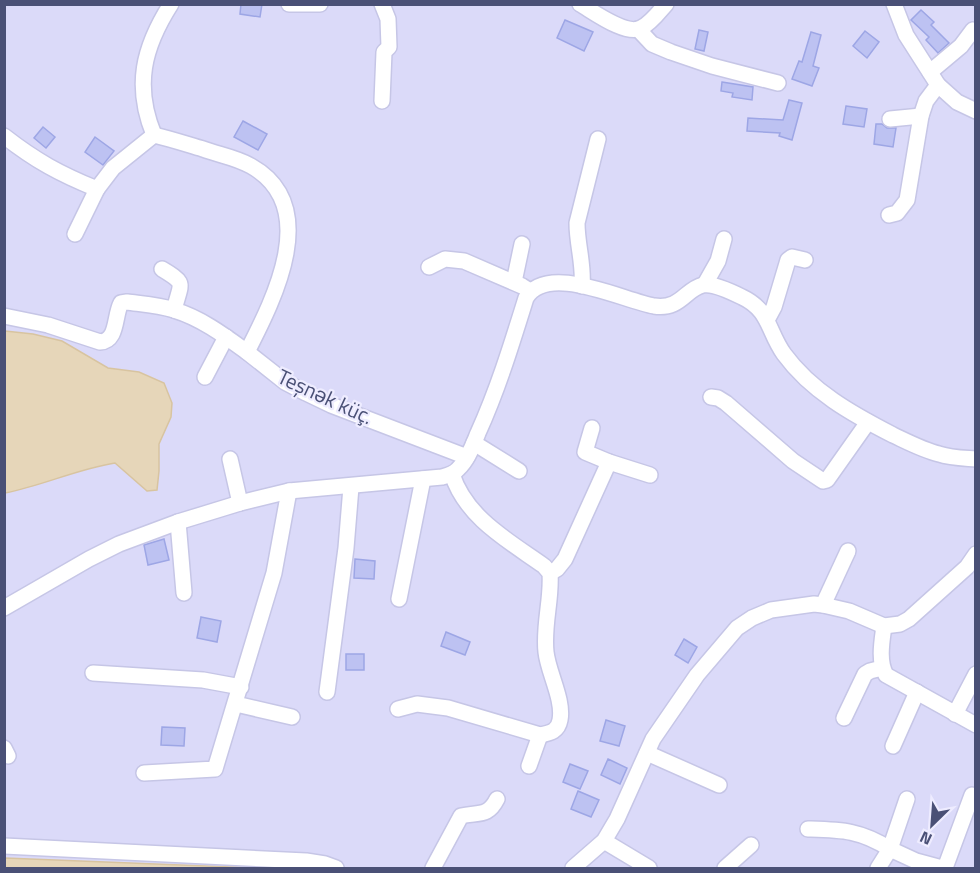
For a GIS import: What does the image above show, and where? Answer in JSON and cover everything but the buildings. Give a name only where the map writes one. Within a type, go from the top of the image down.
[{"type":"street","points":[[154,135],[144,104],[146,55],[157,27],[171,4]]},
{"type":"street","points":[[289,4],[320,4]]},
{"type":"street","points":[[382,4],[388,19],[389,47],[384,52],[382,101]]},
{"type":"street","points":[[580,4],[624,28],[638,30],[666,4]]},
{"type":"street","points":[[894,4],[906,35],[934,79],[957,102],[975,111]]},
{"type":"street","points":[[638,30],[648,42],[671,52],[712,66],[778,83]]},
{"type":"street","points":[[889,215],[897,213],[907,200],[921,116],[934,79],[973,30]]},
{"type":"street","points":[[890,119],[921,116]]},
{"type":"street","points":[[75,234],[98,189],[114,168],[154,135]]},
{"type":"street","points":[[154,135],[237,159],[253,167],[280,193],[287,221],[286,253],[264,318],[248,352]]},
{"type":"street","points":[[4,136],[31,157],[52,169],[98,189]]},
{"type":"street","points":[[582,286],[583,261],[577,237],[577,223],[598,139]]},
{"type":"street","points":[[4,608],[119,544],[178,522],[240,503],[289,491],[351,487],[452,474],[460,468],[467,457],[492,402],[530,291],[539,285],[552,282],[582,286],[656,306],[673,304],[705,284],[718,261],[724,239]]},
{"type":"street","points":[[514,282],[522,244]]},
{"type":"street","points":[[767,320],[774,307],[788,260],[792,257],[805,260]]},
{"type":"street","points":[[429,267],[445,259],[464,261],[530,291]]},
{"type":"street","points":[[162,268],[179,279],[181,283],[174,310]]},
{"type":"street","points":[[705,284],[742,297],[758,307],[783,353],[806,380],[834,401],[868,422],[927,451],[952,457],[975,459]]},
{"type":"street","name":"Teşnək küç.","points":[[4,316],[48,325],[100,342],[112,338],[121,303],[174,310],[226,337],[285,382],[306,393],[331,405],[467,457]]},
{"type":"street","points":[[205,377],[226,337]]},
{"type":"street","points":[[711,397],[726,403],[793,461],[823,481],[827,480],[868,422]]},
{"type":"street","points":[[592,428],[585,452],[650,475]]},
{"type":"street","points":[[474,443],[519,471]]},
{"type":"street","points":[[230,459],[240,503]]},
{"type":"street","points":[[550,573],[565,559],[609,462]]},
{"type":"street","points":[[398,709],[417,704],[448,708],[540,735],[550,734],[556,729],[561,715],[546,653],[550,573],[544,566],[484,522],[462,498],[452,474]]},
{"type":"street","points":[[399,598],[423,479]]},
{"type":"street","points":[[327,692],[346,549],[351,487]]},
{"type":"street","points":[[144,773],[215,769],[274,573],[289,491]]},
{"type":"street","points":[[178,522],[184,593]]},
{"type":"street","points":[[823,605],[848,550]]},
{"type":"street","points":[[573,868],[604,841],[617,819],[646,753],[659,730],[697,675],[737,628],[752,618],[771,610],[823,605],[849,611],[884,626],[900,624],[971,571],[975,554]]},
{"type":"street","points":[[884,626],[882,668],[886,675],[975,725]]},
{"type":"street","points":[[844,718],[865,674],[870,670],[882,668]]},
{"type":"street","points":[[93,673],[203,680],[241,687]]},
{"type":"street","points":[[955,714],[975,674]]},
{"type":"street","points":[[893,746],[917,692]]},
{"type":"street","points":[[236,704],[292,717]]},
{"type":"street","points":[[529,766],[540,735]]},
{"type":"street","points":[[646,753],[719,785]]},
{"type":"street","points":[[808,829],[845,830],[865,835],[916,861],[943,868],[972,795]]},
{"type":"street","points":[[433,868],[461,816],[488,812],[497,799]]},
{"type":"street","points":[[878,868],[890,849],[907,799]]},
{"type":"street","points":[[604,841],[649,868]]},
{"type":"street","points":[[725,868],[751,845]]},
{"type":"street","points":[[4,846],[306,861],[336,868]]},
{"type":"shaded area","points":[[5,5],[975,5],[975,868],[5,868]]},
{"type":"shaded area","points":[[5,331],[33,334],[62,341],[108,368],[139,372],[164,383],[172,403],[171,417],[159,444],[157,490],[147,491],[115,463],[5,493]]},
{"type":"shaded area","points":[[5,858],[257,868],[5,868]]}]
